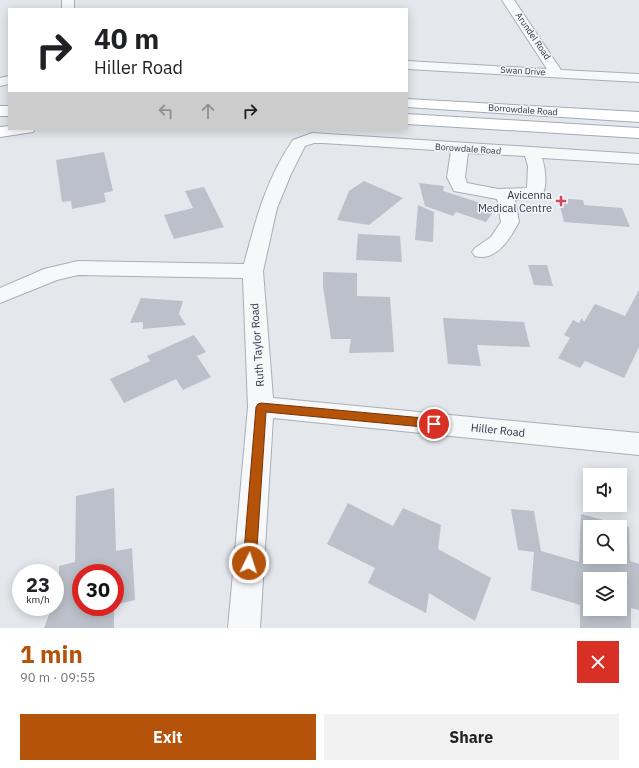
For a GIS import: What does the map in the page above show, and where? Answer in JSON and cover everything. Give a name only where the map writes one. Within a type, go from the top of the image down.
[{"type":"main road","name":"Borrowdale Road","points":[[408,103],[639,117]]},
{"type":"main road","name":"Borrowdale Road","points":[[408,119],[639,133]]},
{"type":"main road","points":[[0,132],[17,130]]},
{"type":"street","name":"Arundel Road","points":[[508,0],[557,73]]},
{"type":"street","name":"Swan Drive","points":[[408,66],[639,78]]},
{"type":"street","name":"Borowdale Road","points":[[299,143],[305,140],[323,138],[639,159]]},
{"type":"street","name":"Ruth Taylor Road","points":[[244,628],[261,407],[254,307],[254,271],[268,208],[282,174],[299,143]]},
{"type":"street","points":[[460,148],[456,177],[460,187],[505,194],[528,194],[536,191],[536,166],[533,152]]},
{"type":"street","points":[[482,252],[498,241],[510,222],[505,194]]},
{"type":"street","points":[[0,296],[50,274],[78,268],[254,271]]},
{"type":"street","name":"Hiller Road","points":[[261,407],[639,444]]},
{"type":"building","points":[[104,152],[113,191],[104,193],[106,202],[72,209],[71,201],[62,202],[56,160]]},
{"type":"building","points":[[364,181],[403,198],[369,225],[337,220],[349,191]]},
{"type":"building","points":[[419,183],[444,186],[443,191],[496,208],[486,222],[456,212],[453,216],[425,206]]},
{"type":"building","points":[[204,187],[224,227],[174,239],[164,215],[193,208],[185,191]]},
{"type":"building","points":[[558,198],[583,200],[584,205],[622,208],[630,227],[564,222]]},
{"type":"building","points":[[418,205],[434,212],[433,242],[415,240]]},
{"type":"building","points":[[358,234],[400,236],[402,262],[356,260]]},
{"type":"building","points":[[528,265],[547,265],[553,286],[534,285]]},
{"type":"building","points":[[323,272],[357,273],[357,296],[390,297],[394,352],[349,353],[351,339],[331,339],[323,287]]},
{"type":"building","points":[[639,290],[639,347],[624,378],[585,361],[580,368],[558,358],[570,338],[564,335],[573,320],[579,323],[582,318],[584,322],[595,304],[625,316]]},
{"type":"building","points":[[141,298],[183,301],[179,314],[186,325],[143,329],[143,322],[130,323]]},
{"type":"building","points":[[443,318],[524,322],[530,347],[477,345],[481,366],[448,364]]},
{"type":"building","points":[[194,335],[206,352],[197,356],[211,377],[183,390],[176,379],[124,403],[110,379],[150,361],[147,356]]},
{"type":"building","points":[[114,488],[116,551],[132,548],[135,600],[124,603],[124,564],[72,564],[72,616],[114,616],[114,628],[44,628],[49,616],[64,616],[64,565],[75,562],[76,496]]},
{"type":"building","points":[[348,503],[393,526],[403,508],[441,525],[438,549],[491,578],[475,621],[429,593],[426,613],[368,583],[375,568],[327,544]]},
{"type":"building","points":[[511,509],[534,511],[541,551],[579,562],[581,514],[603,520],[583,520],[583,564],[627,564],[627,526],[629,527],[630,561],[639,564],[639,610],[631,608],[631,628],[580,628],[580,605],[531,590],[534,552],[518,550]]},
{"type":"place","name":"Avicenna Medical Centre","points":[[561,201]]},
{"type":"route","points":[[249,563],[261,407],[434,424]]}]
